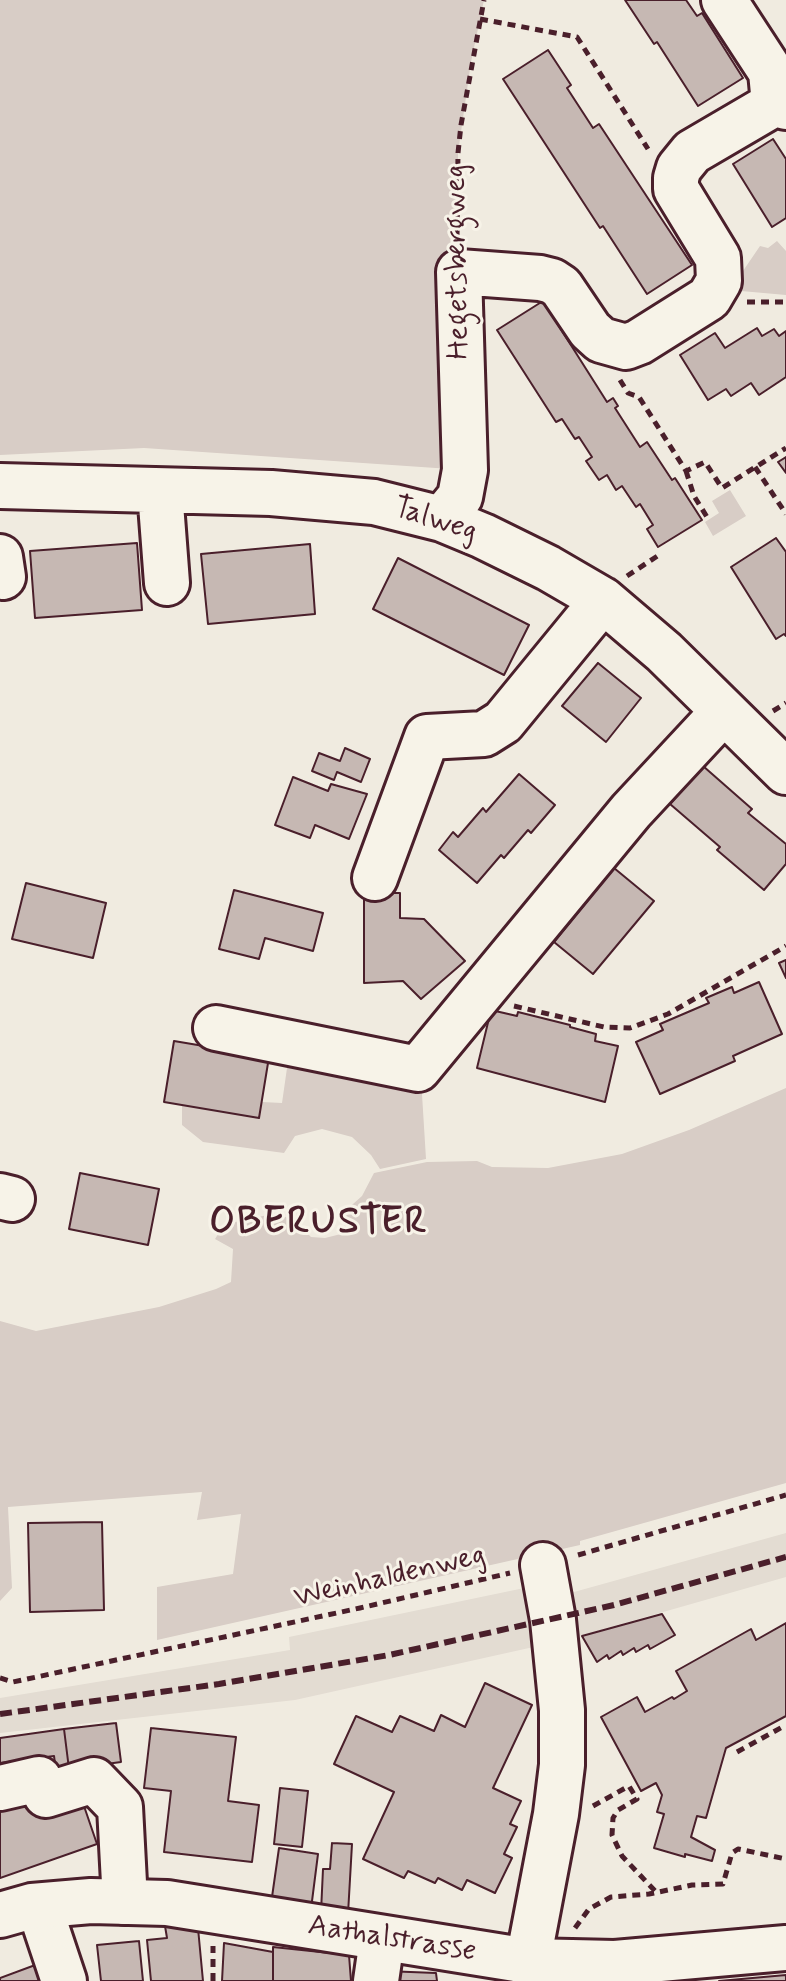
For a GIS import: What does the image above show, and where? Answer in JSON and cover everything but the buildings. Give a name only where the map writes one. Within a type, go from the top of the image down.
[{"type":"street","points":[[459,272],[552,281],[561,287],[590,330],[601,340],[626,347],[709,298],[719,281],[718,258],[676,189],[676,178],[686,158],[780,105],[771,72],[724,0]]},
{"type":"street","name":"Hegetsbergweg","points":[[442,519],[460,497],[465,470],[459,272]]},
{"type":"street","name":"Talweg","points":[[0,486],[271,493],[374,502],[442,519],[548,568],[603,600],[664,652],[786,772]]},
{"type":"street","points":[[160,491],[167,583]]},
{"type":"street","points":[[375,878],[427,737],[484,734],[503,722],[603,600]]},
{"type":"street","points":[[216,1028],[418,1069],[631,811],[724,711]]},
{"type":"street","points":[[532,1960],[562,1765],[562,1710],[553,1620],[543,1565]]},
{"type":"street","points":[[0,1788],[39,1779],[46,1795],[94,1780],[120,1807],[125,1902]]},
{"type":"street","name":"Aathalstrasse","points":[[20,1910],[91,1901],[167,1903],[532,1960],[615,1963],[786,1948]]},
{"type":"street","points":[[20,1910],[64,1981]]},
{"type":"street","points":[[376,1981],[382,1939]]},
{"type":"path","name":"Hegetsbergweg","points":[[459,272],[458,153],[471,62],[484,0]]},
{"type":"path","points":[[480,19],[577,37],[676,189]]},
{"type":"path","points":[[601,340],[605,358],[628,393],[639,397],[686,471],[694,496],[707,517]]},
{"type":"path","points":[[686,471],[705,462],[722,488],[786,448]]},
{"type":"path","points":[[755,467],[786,514]]},
{"type":"path","points":[[477,997],[604,1027],[630,1028],[668,1014],[786,946]]},
{"type":"path","name":"Weinhaldenweg","points":[[0,1678],[13,1682],[360,1608],[543,1565],[786,1495]]},
{"type":"path","points":[[737,1752],[786,1725]]},
{"type":"path","points":[[557,1809],[581,1812],[629,1786],[637,1799],[618,1810],[613,1818],[612,1835],[622,1856],[657,1893]]},
{"type":"path","points":[[532,1960],[572,1940],[580,1918],[601,1901],[684,1886],[723,1884],[732,1853],[738,1849],[786,1859]]},
{"type":"path","points":[[213,1942],[213,1981]]},
{"type":"shaded area","points":[[0,0],[484,0],[471,62],[458,153],[457,249],[465,470],[144,448],[0,455]]},
{"type":"shaded area","points":[[777,241],[786,251],[786,295],[730,290],[760,246],[768,248]]},
{"type":"shaded area","points":[[730,490],[746,516],[713,536],[705,522],[719,513],[712,501]]},
{"type":"shaded area","points":[[289,1054],[421,1078],[426,1159],[380,1169],[371,1155],[352,1137],[322,1129],[295,1136],[284,1153],[203,1142],[182,1125],[182,1105],[259,1117],[262,1102],[282,1103]]},
{"type":"shaded area","points":[[786,1088],[786,1483],[580,1541],[580,1545],[157,1640],[157,1587],[233,1574],[241,1514],[197,1520],[202,1492],[8,1507],[12,1588],[0,1601],[0,1321],[36,1331],[159,1307],[216,1289],[231,1282],[233,1249],[215,1239],[222,1228],[277,1213],[296,1222],[311,1237],[325,1238],[345,1233],[344,1212],[362,1196],[374,1173],[427,1162],[477,1161],[492,1167],[548,1168],[622,1154],[689,1130]]},
{"type":"shaded area","points":[[786,1533],[786,1577],[565,1640],[295,1700],[0,1733],[0,1698],[290,1650],[289,1637],[553,1582],[574,1592]]},
{"type":"railway","points":[[0,1714],[219,1684],[389,1655],[614,1605],[786,1557]]},
{"type":"district","name":"OBERUSTER","points":[[319,1224]]}]
